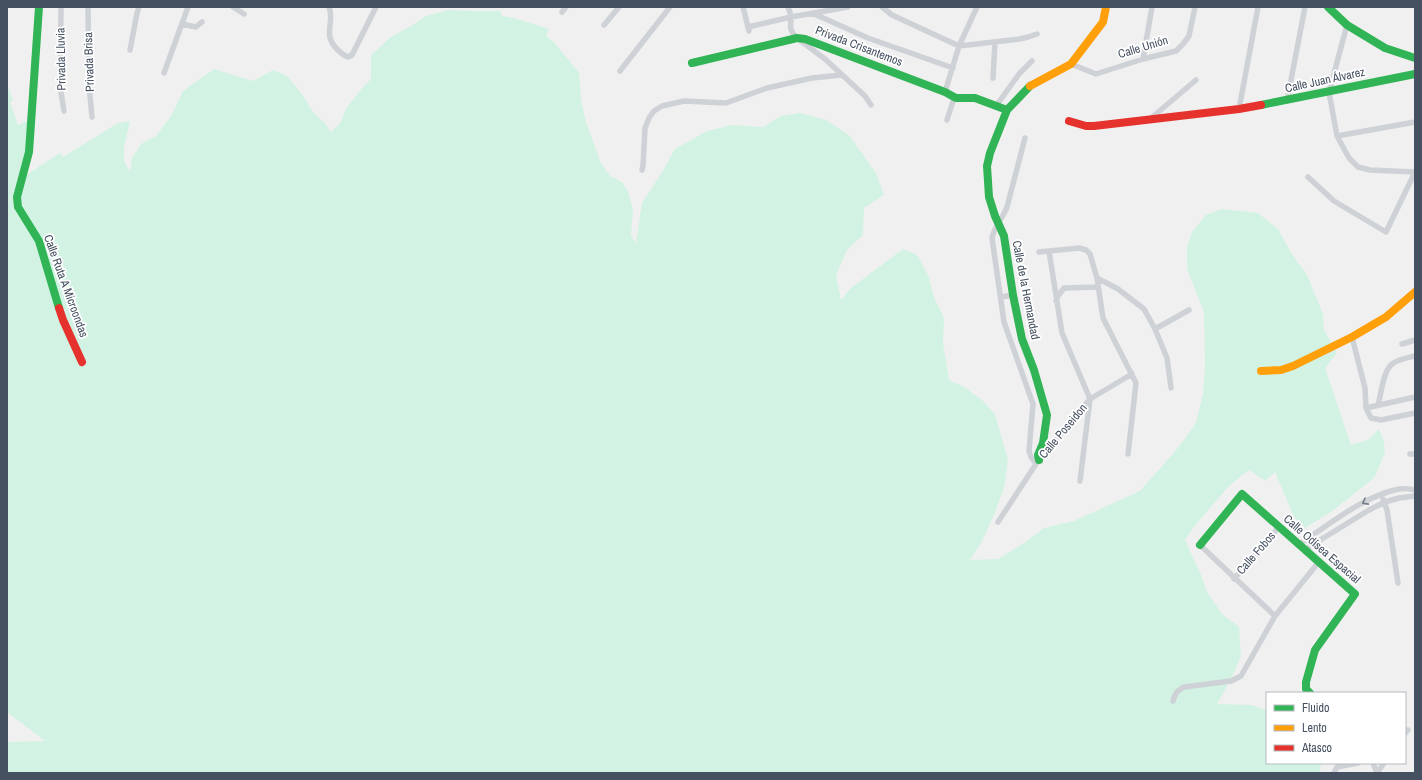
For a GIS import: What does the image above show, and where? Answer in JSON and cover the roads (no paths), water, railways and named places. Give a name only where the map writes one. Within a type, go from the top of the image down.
[{"type":"street","name":"Calle Ruta A Microondas","points":[[38,7],[29,152],[17,197],[18,207],[39,241],[63,320],[82,362]]},
{"type":"street","name":"Privada Lluvia","points":[[61,7],[60,86],[64,111]]},
{"type":"street","name":"Privada Brisa","points":[[88,7],[89,85],[92,117]]},
{"type":"street","points":[[130,50],[137,13],[140,7]]},
{"type":"street","points":[[164,73],[188,7]]},
{"type":"street","points":[[233,7],[244,14]]},
{"type":"street","points":[[329,7],[331,14],[330,41],[343,55],[348,57],[352,55],[376,7]]},
{"type":"street","points":[[604,25],[619,7]]},
{"type":"street","points":[[620,71],[670,7]]},
{"type":"street","points":[[743,7],[748,29],[791,17],[833,8],[848,7]]},
{"type":"street","points":[[788,7],[791,17],[790,29],[797,38],[825,59],[865,96],[871,105]]},
{"type":"street","points":[[882,7],[892,15],[959,46],[1028,37],[1037,34]]},
{"type":"street","points":[[977,7],[959,46],[945,92],[954,98],[970,97],[980,99],[1007,110],[1028,87],[1071,64],[1103,22],[1106,7]]},
{"type":"street","points":[[1143,59],[1152,7]]},
{"type":"street","name":"Calle Unión","points":[[1071,64],[1096,74],[1176,50],[1189,36],[1195,7]]},
{"type":"street","points":[[1239,109],[1258,7]]},
{"type":"street","points":[[1288,100],[1306,7]]},
{"type":"street","points":[[1328,7],[1347,25],[1385,48],[1415,58]]},
{"type":"street","points":[[812,13],[868,38],[953,68]]},
{"type":"street","points":[[182,24],[196,27],[202,22]]},
{"type":"street","points":[[1308,177],[1334,201],[1386,232],[1415,172],[1370,170],[1358,167],[1349,158],[1337,136],[1329,92],[1347,25]]},
{"type":"street","name":"Privada Crisantemos","points":[[692,63],[797,38],[811,40],[945,92]]},
{"type":"street","points":[[993,78],[995,42]]},
{"type":"street","points":[[996,106],[1019,74],[1032,61]]},
{"type":"street","name":"Calle Juan Álvarez","points":[[1069,121],[1086,126],[1094,126],[1239,109],[1415,74]]},
{"type":"street","points":[[642,170],[645,128],[654,111],[662,106],[684,101],[726,103],[766,88],[812,78],[842,75]]},
{"type":"street","points":[[1150,119],[1196,80]]},
{"type":"street","points":[[947,120],[954,98]]},
{"type":"street","name":"Calle de la Hermandad","points":[[1007,110],[990,153],[987,166],[989,197],[1004,236],[1013,295],[1022,339],[1034,370],[1047,415],[1043,443],[1037,462]]},
{"type":"street","points":[[1337,136],[1415,122]]},
{"type":"street","points":[[1025,138],[1007,207],[1003,217],[997,220],[992,238],[1004,322],[1033,404],[1029,451],[1030,456],[1037,462]]},
{"type":"street","points":[[1039,252],[1079,248],[1086,250],[1090,254],[1097,278],[1103,318],[1136,383],[1128,454]]},
{"type":"street","points":[[1049,251],[1062,333],[1090,399],[1080,481]]},
{"type":"street","points":[[1097,278],[1118,289],[1144,309],[1155,329],[1167,358],[1171,388]]},
{"type":"street","points":[[1056,301],[1064,288],[1098,287]]},
{"type":"street","points":[[1261,371],[1281,370],[1352,337],[1386,317],[1415,292]]},
{"type":"street","points":[[1001,297],[1013,295]]},
{"type":"street","points":[[1155,329],[1189,310]]},
{"type":"street","points":[[1352,337],[1365,388],[1366,408],[1371,418],[1381,420],[1415,413]]},
{"type":"street","points":[[1402,344],[1415,340]]},
{"type":"street","points":[[1378,405],[1386,373],[1391,365],[1402,359],[1415,356]]},
{"type":"street","name":"Calle Poseidon","points":[[998,522],[1037,462],[1090,399],[1132,374]]},
{"type":"street","points":[[1366,408],[1415,397]]},
{"type":"street","points":[[1301,548],[1361,504],[1379,495],[1401,489],[1415,490]]},
{"type":"street","name":"Calle Odísea Espacial","points":[[1200,545],[1242,494],[1301,548],[1355,594],[1315,650],[1306,682],[1306,689],[1309,692]]},
{"type":"street","points":[[1379,495],[1385,502],[1387,510],[1398,583]]},
{"type":"street","points":[[1301,548],[1385,502],[1415,496]]},
{"type":"street","name":"Calle Fobos","points":[[1234,579],[1278,527]]},
{"type":"street","points":[[1200,545],[1234,579],[1275,616]]},
{"type":"street","points":[[1173,701],[1178,690],[1184,687],[1231,681],[1241,676],[1275,616],[1318,563]]},
{"type":"street","points":[[1334,773],[1337,767],[1353,764]]},
{"type":"street","points":[[1377,773],[1383,764]]}]
